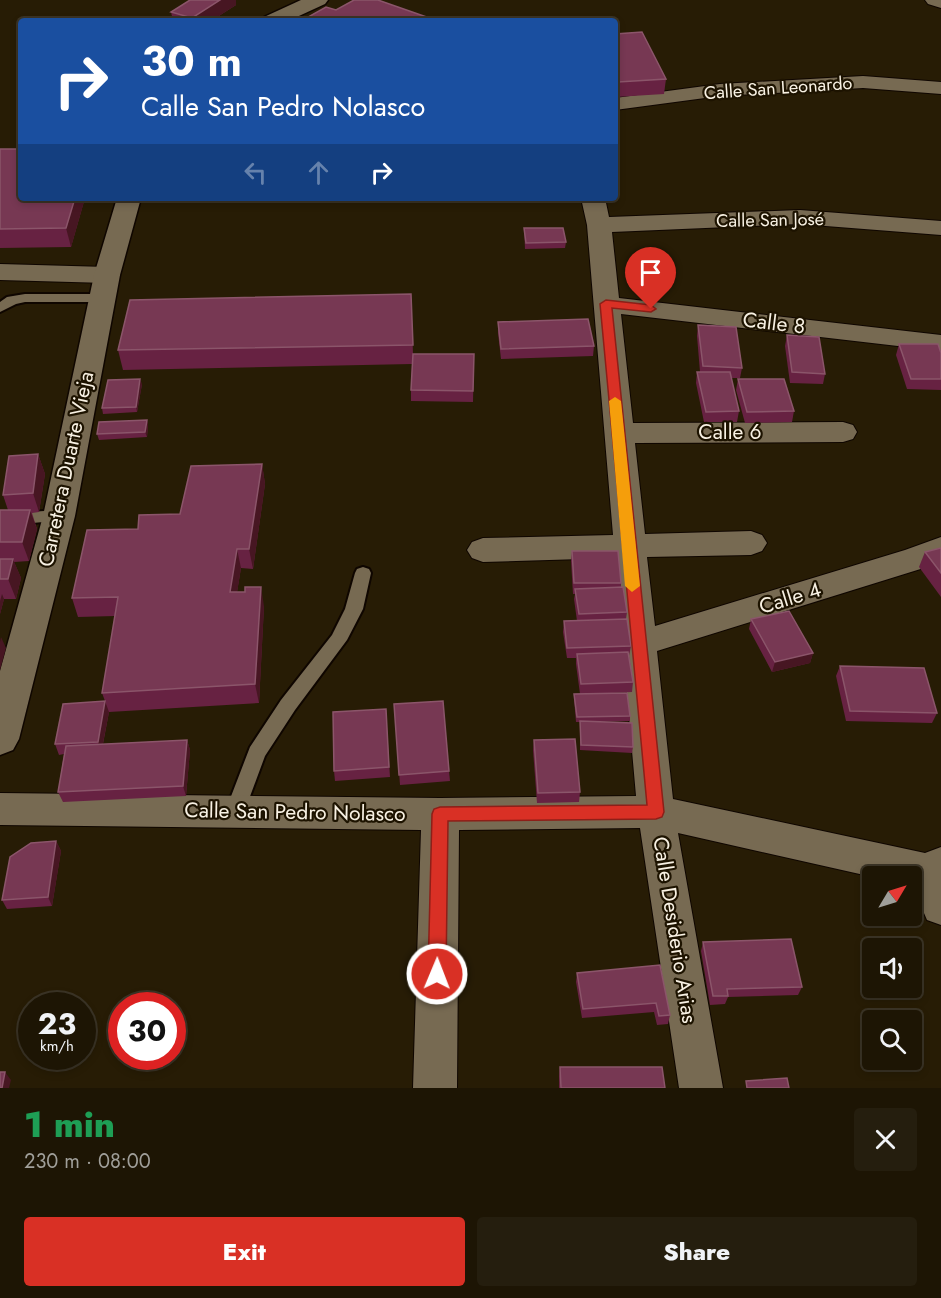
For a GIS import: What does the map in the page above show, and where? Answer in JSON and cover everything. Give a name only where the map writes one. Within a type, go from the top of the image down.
[{"type":"main road","points":[[277,18],[312,1]]},
{"type":"main road","name":"Carretera Duarte Vieja","points":[[0,739],[59,516],[105,286],[128,201]]},
{"type":"street","points":[[935,0],[941,2]]},
{"type":"street","name":"Calle San Leonardo","points":[[618,104],[720,90],[863,82],[941,88]]},
{"type":"street","name":"Calle San José","points":[[596,211],[800,217],[941,228]]},
{"type":"street","name":"Calle Desiderio Arias","points":[[596,211],[656,812],[701,1088]]},
{"type":"street","points":[[0,272],[105,286]]},
{"type":"street","name":"Calle 8","points":[[606,304],[941,343]]},
{"type":"street","name":"Calle 6","points":[[618,433],[843,432]]},
{"type":"street","points":[[483,550],[752,543]]},
{"type":"street","name":"Calle 4","points":[[638,644],[916,559],[941,549]]},
{"type":"street","name":"Calle San Pedro Nolasco","points":[[0,809],[440,814],[656,812],[934,867]]},
{"type":"street","points":[[435,1088],[440,814]]},
{"type":"street","points":[[934,867],[941,907]]},
{"type":"lane","points":[[0,308],[12,300],[105,286]]},
{"type":"lane","points":[[0,520],[59,516]]},
{"type":"lane","points":[[235,812],[257,753],[288,705],[338,640],[354,609],[363,573]]},
{"type":"building","points":[[190,0],[220,0],[192,18],[171,12]]},
{"type":"building","points":[[354,0],[378,0],[429,18],[306,18],[326,7],[336,10]]},
{"type":"building","points":[[642,32],[666,79],[618,82],[618,34]]},
{"type":"building","points":[[0,149],[18,149],[18,201],[74,201],[66,228],[0,229]]},
{"type":"building","points":[[524,228],[563,228],[566,242],[526,243]]},
{"type":"building","points":[[411,294],[413,345],[118,350],[130,300]]},
{"type":"building","points":[[588,319],[594,346],[501,349],[498,322]]},
{"type":"building","points":[[698,325],[736,327],[742,368],[703,366]]},
{"type":"building","points":[[787,335],[819,337],[825,374],[792,372]]},
{"type":"building","points":[[899,344],[938,344],[941,353],[941,379],[911,379]]},
{"type":"building","points":[[413,354],[474,354],[473,391],[411,390]]},
{"type":"building","points":[[697,372],[730,372],[739,411],[706,412]]},
{"type":"building","points":[[140,379],[136,407],[102,408],[108,380]]},
{"type":"building","points":[[738,379],[784,379],[794,411],[747,412]]},
{"type":"building","points":[[147,420],[145,432],[97,434],[99,422]]},
{"type":"building","points":[[38,454],[33,493],[3,495],[9,456]]},
{"type":"building","points":[[262,464],[249,549],[237,549],[230,592],[245,592],[245,587],[261,587],[255,684],[102,693],[118,597],[72,598],[87,530],[138,529],[139,515],[180,514],[191,466]]},
{"type":"building","points":[[0,510],[30,510],[22,542],[0,542]]},
{"type":"building","points":[[941,548],[941,573],[925,552]]},
{"type":"building","points":[[572,551],[618,551],[621,583],[574,583]]},
{"type":"building","points":[[0,559],[13,559],[8,579],[0,579]]},
{"type":"building","points":[[623,587],[627,612],[579,614],[575,589]]},
{"type":"building","points":[[789,611],[813,653],[775,662],[751,619]]},
{"type":"building","points":[[627,619],[631,646],[567,648],[564,621]]},
{"type":"building","points":[[628,652],[633,682],[581,684],[577,654]]},
{"type":"building","points":[[840,666],[924,668],[937,713],[850,711]]},
{"type":"building","points":[[627,693],[630,716],[577,717],[574,694]]},
{"type":"building","points":[[105,701],[98,742],[55,744],[63,704]]},
{"type":"building","points":[[443,701],[449,771],[399,775],[394,704]]},
{"type":"building","points":[[386,709],[389,767],[334,771],[333,712]]},
{"type":"building","points":[[580,721],[632,723],[633,747],[581,745]]},
{"type":"building","points":[[575,739],[580,792],[538,793],[534,740]]},
{"type":"building","points":[[187,740],[183,786],[58,792],[66,746]]},
{"type":"building","points":[[56,841],[48,897],[2,900],[10,857],[31,843]]},
{"type":"building","points":[[791,939],[802,987],[727,989],[728,996],[713,996],[703,942]]},
{"type":"building","points":[[660,965],[670,1015],[659,1016],[656,1003],[583,1009],[577,973]]},
{"type":"building","points":[[560,1067],[662,1067],[665,1088],[561,1088]]},
{"type":"building","points":[[0,1072],[5,1072],[2,1088],[0,1088]]},
{"type":"building","points":[[787,1078],[789,1088],[747,1088],[746,1081]]},
{"type":"slow traffic","points":[[615,401],[632,586]]},
{"type":"route","points":[[437,974],[440,814],[656,812],[606,304],[651,309]]}]
